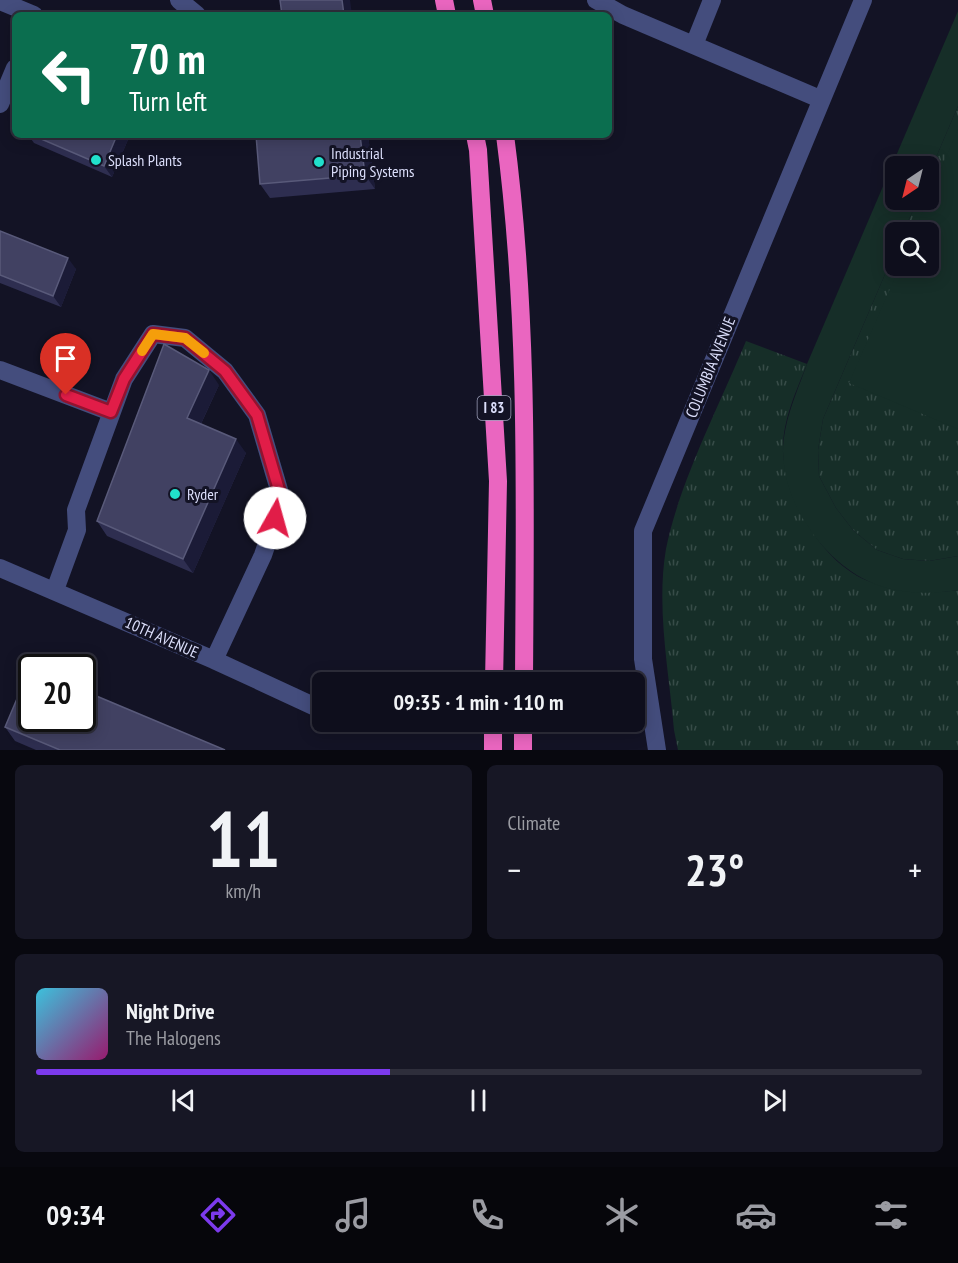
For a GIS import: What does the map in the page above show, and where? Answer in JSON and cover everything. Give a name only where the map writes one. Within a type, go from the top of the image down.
[{"type":"highway","name":"I 83","points":[[476,138],[498,481],[494,672]]},
{"type":"highway","name":"I 83","points":[[505,138],[520,272],[524,355],[524,672]]},
{"type":"highway","points":[[493,750],[494,732]]},
{"type":"highway","points":[[523,732],[523,750]]},
{"type":"street","points":[[179,0],[193,12]]},
{"type":"street","points":[[596,0],[623,15],[820,99]]},
{"type":"street","points":[[694,45],[712,0]]},
{"type":"street","name":"COLUMBIA AVENUE","points":[[657,750],[643,659],[643,531],[862,0]]},
{"type":"street","points":[[0,1],[28,12]]},
{"type":"street","points":[[0,104],[12,75]]},
{"type":"street","points":[[55,590],[77,530],[76,510],[124,379],[153,334],[185,338],[225,371],[257,415],[282,500],[262,555],[214,660]]},
{"type":"street","points":[[0,370],[111,412]]},
{"type":"street","name":"10TH AVENUE","points":[[0,568],[214,660],[312,705]]},
{"type":"green space","points":[[958,11],[958,106],[937,156],[896,156]]},
{"type":"green space","points":[[958,106],[958,556],[929,561],[903,559],[877,550],[853,530],[836,508],[819,476],[818,450],[823,419],[885,274],[939,276],[939,222],[908,222],[913,210],[939,210],[939,156],[937,156]]},
{"type":"green space","points":[[958,129],[958,429],[849,383],[896,276],[939,276],[939,222],[918,222],[923,210],[939,210],[939,173]]},
{"type":"green space","points":[[885,182],[885,210],[913,210],[908,222],[885,222],[885,274],[823,419],[818,450],[819,476],[836,508],[853,530],[877,550],[903,559],[929,561],[958,556],[958,590],[935,593],[901,591],[868,581],[835,559],[809,528],[790,491],[783,452],[785,430],[791,407]]},
{"type":"green space","points":[[746,341],[807,364],[787,418],[783,452],[791,489],[799,509],[822,545],[851,572],[868,581],[888,587],[913,590],[937,592],[958,590],[958,750],[678,750],[664,640],[662,594],[666,549],[690,471]]},
{"type":"building","points":[[280,0],[342,0],[344,12],[282,12]]},
{"type":"building","points":[[39,138],[116,138],[104,166]]},
{"type":"building","name":"Industrial Piping Systems","points":[[256,138],[360,138],[365,175],[260,184]]},
{"type":"building","points":[[0,231],[68,258],[53,296],[0,275]]},
{"type":"building","name":"Ryder","points":[[164,344],[209,370],[187,418],[236,439],[183,559],[97,521]]},
{"type":"building","points":[[18,696],[18,732],[96,732],[96,696],[225,750],[60,750],[5,727]]},
{"type":"slow traffic","points":[[142,351],[153,334],[185,338],[204,353]]},
{"type":"place","name":"Splash Plants","points":[[96,160]]},
{"type":"place","name":"Industrial Piping Systems","points":[[319,162]]},
{"type":"place","name":"Ryder","points":[[175,494]]},
{"type":"route","points":[[66,395],[111,412],[124,379],[153,334],[185,338],[225,371],[257,415],[282,500],[275,518]]}]
